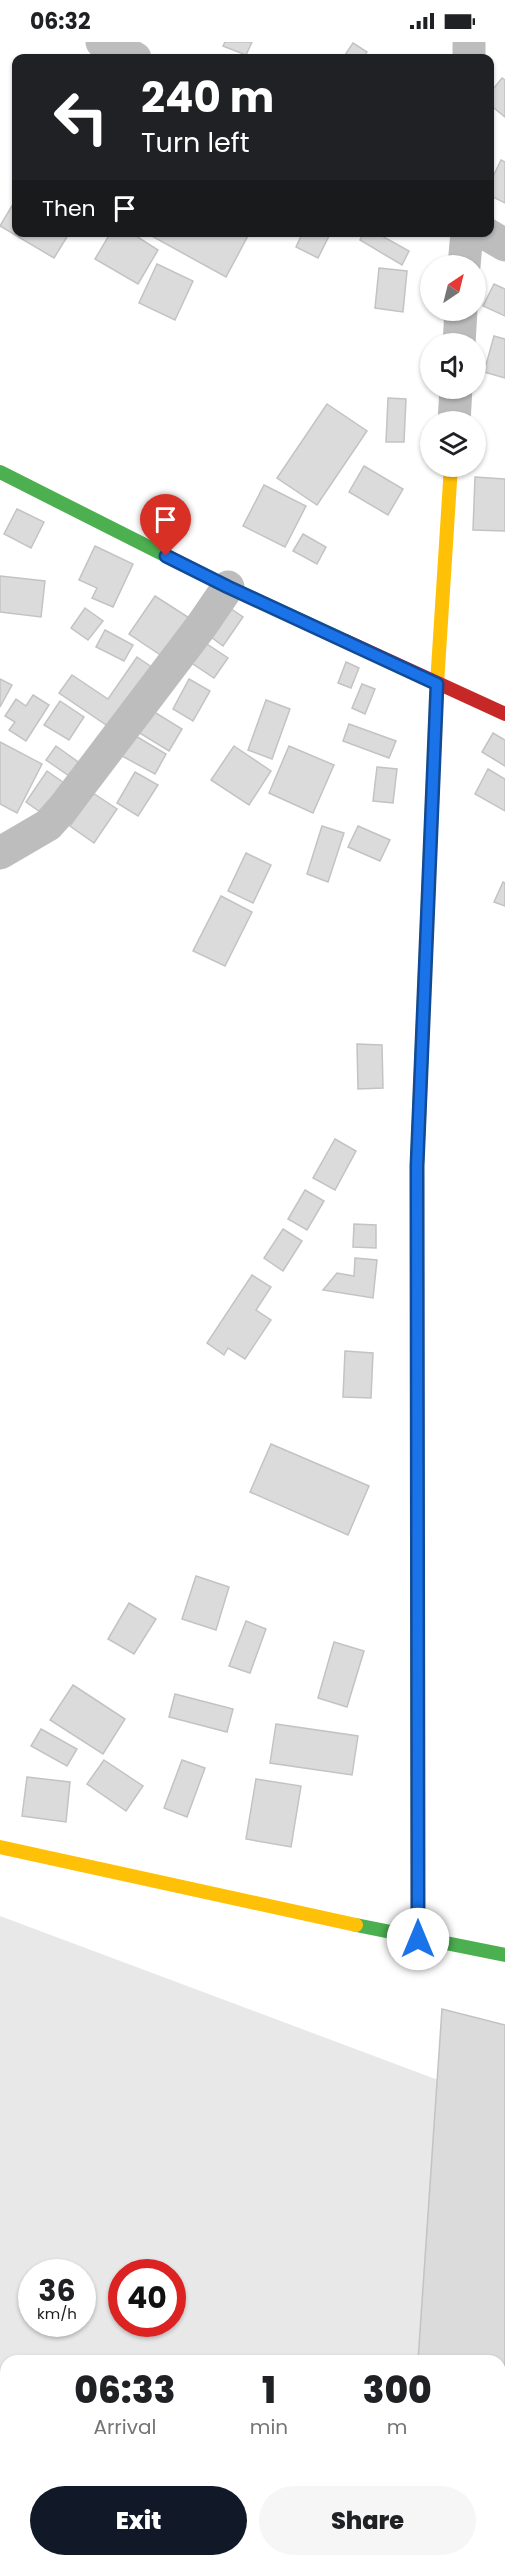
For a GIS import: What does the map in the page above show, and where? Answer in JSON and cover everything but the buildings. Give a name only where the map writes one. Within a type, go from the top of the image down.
[{"type":"street","points":[[102,42],[127,54]]},
{"type":"street","points":[[466,255],[467,237]]},
{"type":"street","points":[[491,237],[505,245]]},
{"type":"street","points":[[0,472],[228,587],[505,714]]},
{"type":"street","points":[[418,1939],[417,1166],[437,684],[450,477]]},
{"type":"street","points":[[0,853],[48,825],[64,807],[202,625],[228,587]]},
{"type":"street","points":[[0,1847],[418,1939],[505,1955]]},
{"type":"shaded area","points":[[0,1916],[505,2105],[505,2355],[0,2355]]},
{"type":"traffic: fast","points":[[0,472],[228,587],[346,641]]},
{"type":"traffic: fast","points":[[417,1498],[417,1166],[423,1020]]},
{"type":"traffic: fast","points":[[356,1925],[505,1955]]},
{"type":"traffic: slow","points":[[423,1020],[437,684],[450,477]]},
{"type":"traffic: slow","points":[[417,1498],[418,1939]]},
{"type":"traffic: slow","points":[[0,1847],[356,1925]]},
{"type":"traffic: jam","points":[[346,641],[505,714]]},
{"type":"route","points":[[166,556],[437,684],[417,1166],[418,1939]]}]
